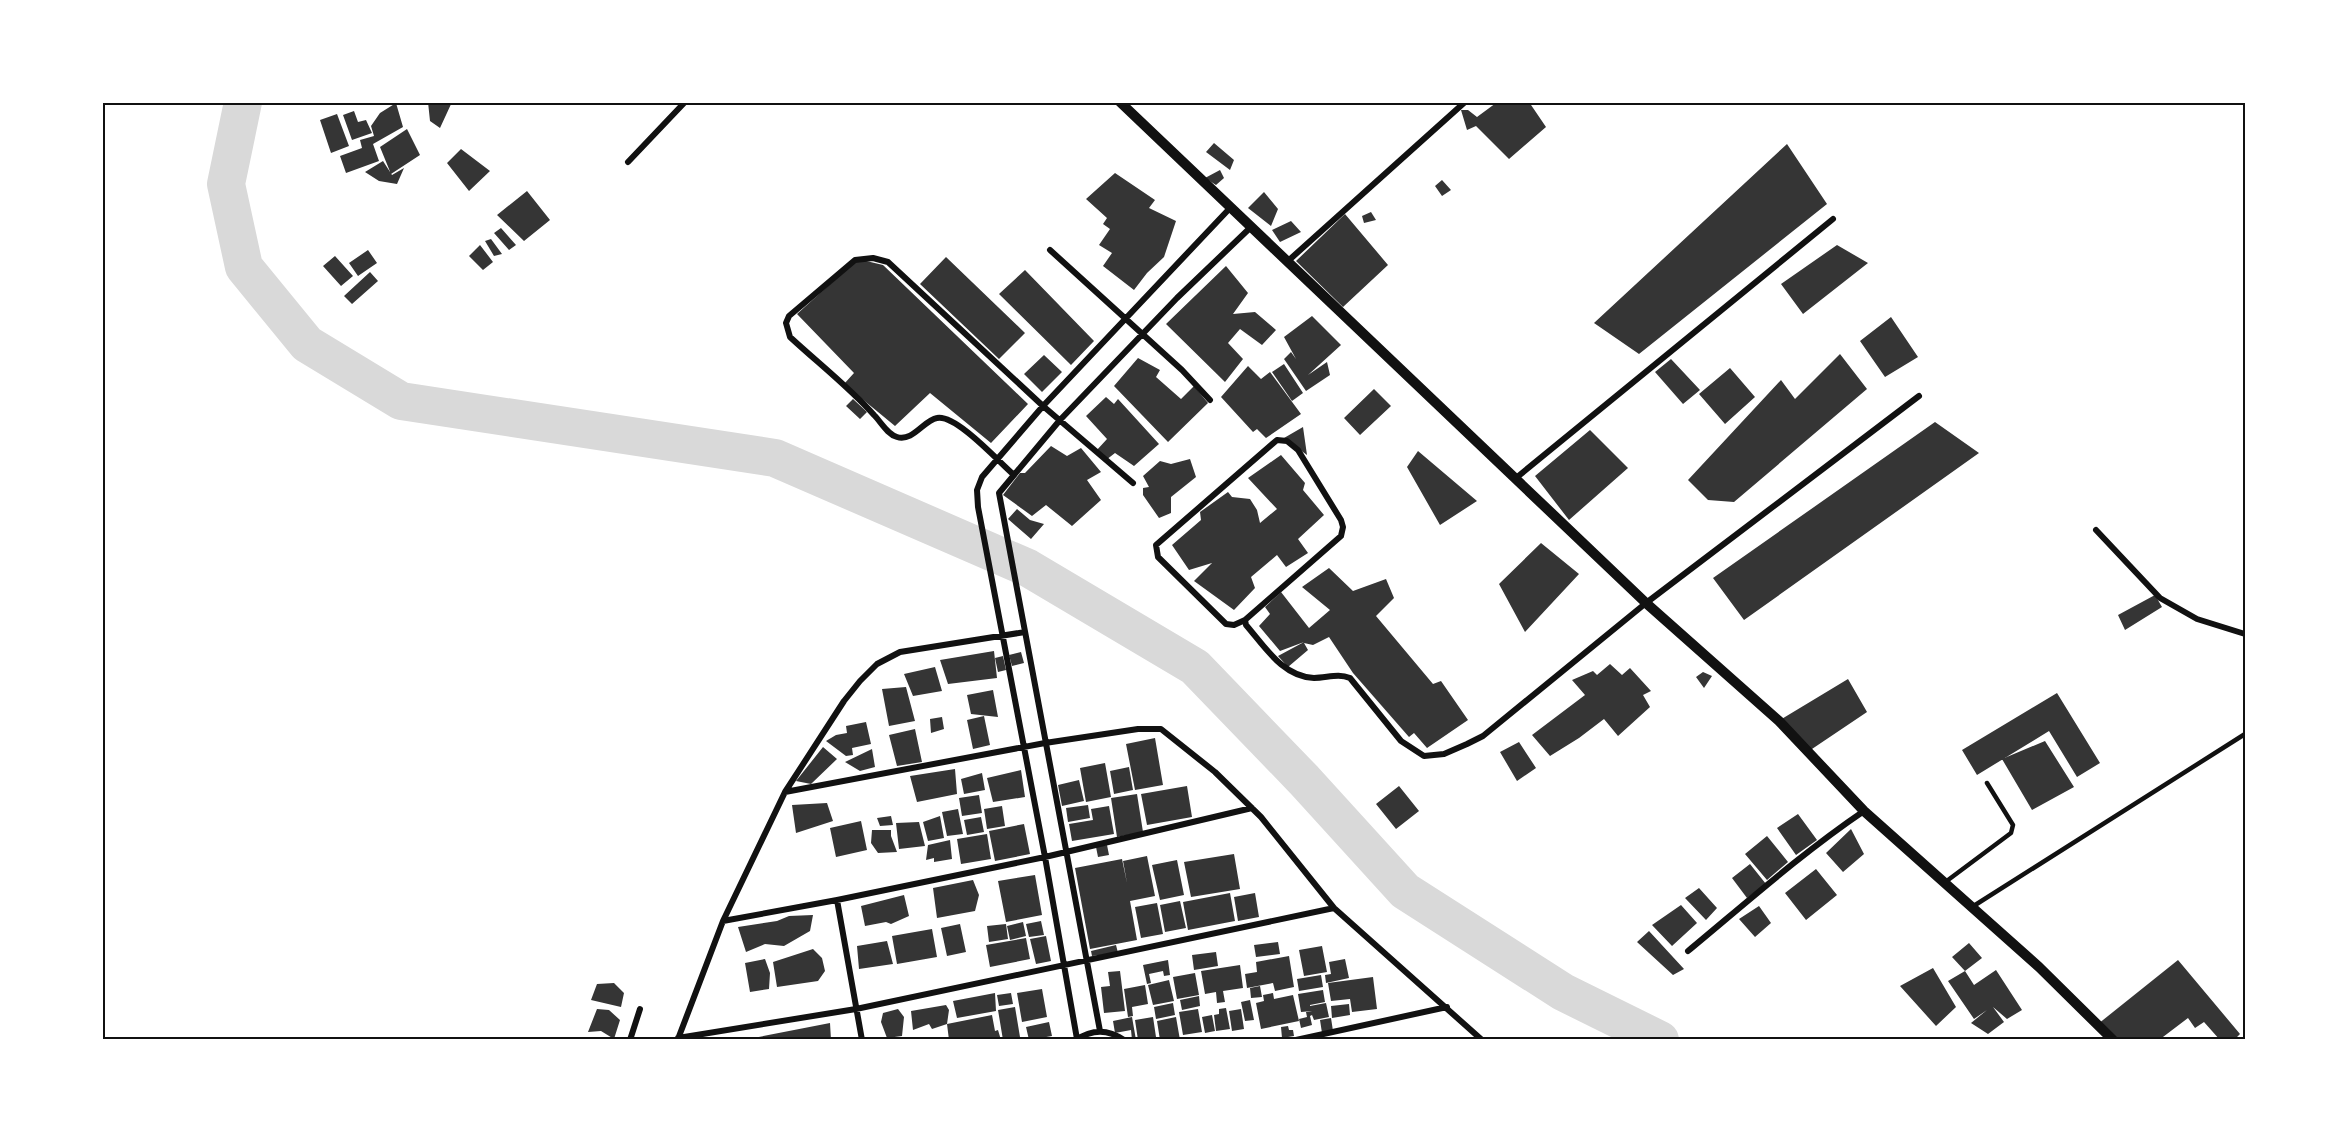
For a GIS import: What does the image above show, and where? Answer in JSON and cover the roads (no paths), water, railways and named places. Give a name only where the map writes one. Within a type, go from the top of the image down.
[{"type":"street","points":[[628,162],[685,102]]},
{"type":"street","points":[[1120,102],[1646,603],[1779,721],[1864,811],[2039,968],[2113,1040]]},
{"type":"street","points":[[1288,261],[1465,102]]},
{"type":"street","points":[[1124,1040],[1112,1033],[1100,1031],[1087,1033],[1076,1040],[1065,966],[999,621],[978,507],[977,490],[982,477],[1044,406],[1231,207]]},
{"type":"street","points":[[1516,477],[1833,219]]},
{"type":"street","points":[[1100,1031],[1068,851],[999,503],[999,493],[1060,420],[1251,227]]},
{"type":"street","points":[[1050,249],[1182,370],[1210,400]]},
{"type":"street","points":[[1013,474],[974,436],[943,418],[936,418],[907,436],[899,438],[890,434],[872,412],[790,337],[786,323],[789,316],[855,260],[873,258],[888,262],[1044,406],[1133,483]]},
{"type":"street","points":[[1245,620],[1246,625],[1285,669],[1302,677],[1338,675],[1350,678],[1401,741],[1424,756],[1444,754],[1483,736],[1646,603],[1919,396]]},
{"type":"street","points":[[1277,440],[1287,441],[1298,450],[1341,520],[1343,527],[1341,536],[1245,620],[1234,625],[1226,624],[1158,556],[1156,545],[1277,440]]},
{"type":"street","points":[[2096,530],[2160,598],[2197,619],[2245,634]]},
{"type":"street","points":[[678,1039],[723,921],[785,792],[844,701],[860,681],[877,664],[900,652],[1025,632]]},
{"type":"street","points":[[785,792],[1045,743],[1138,729],[1161,729],[1215,771],[1252,808],[1334,908],[1482,1040]]},
{"type":"street","points":[[723,921],[1045,857],[1252,808]]},
{"type":"street","points":[[1688,951],[1791,864],[1864,811]]},
{"type":"street","points":[[837,900],[862,1040]]},
{"type":"street","points":[[678,1039],[856,1009],[1334,908]]},
{"type":"street","points":[[1296,1040],[1447,1007]]},
{"type":"street","points":[[630,1040],[640,1009]]},
{"type":"lane","points":[[1972,908],[2245,734]]},
{"type":"lane","points":[[1944,883],[2011,833],[2013,825],[1988,783]]},
{"type":"waterway","points":[[243,102],[226,184],[244,267],[307,344],[401,401],[775,458],[1028,568],[1195,667],[1304,780],[1405,891],[1563,992],[1660,1040]]}]
